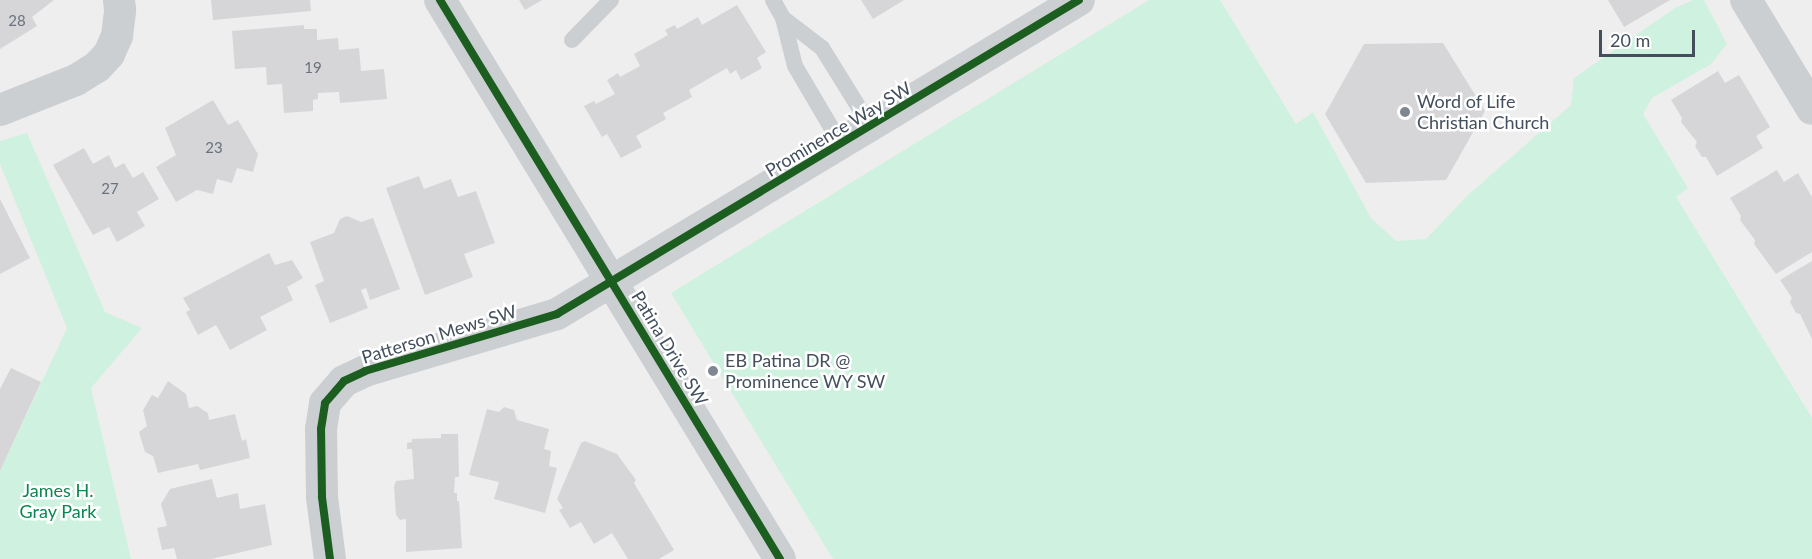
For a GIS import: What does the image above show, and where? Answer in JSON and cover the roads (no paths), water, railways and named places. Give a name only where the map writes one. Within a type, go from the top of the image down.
[{"type":"street","points":[[0,110],[76,80],[97,67],[109,54],[117,36],[119,0]]},
{"type":"street","name":"Patina Drive SW","points":[[440,0],[780,559]]},
{"type":"street","name":"Prominence Way SW","points":[[613,283],[1079,0]]},
{"type":"street","points":[[1746,0],[1812,109]]},
{"type":"street","name":"Patterson Mews SW","points":[[330,559],[322,497],[321,429],[326,403],[344,381],[365,371],[557,314],[613,283]]},
{"type":"lane","points":[[572,40],[611,0]]},
{"type":"lane","points":[[773,0],[783,18],[795,66],[841,144]]},
{"type":"lane","points":[[783,18],[822,48],[870,127]]},
{"type":"place","name":"Word of Life Christian Church","points":[[1405,112]]},
{"type":"place","name":"EB Patina DR @ Prominence WY SW","points":[[713,371]]},
{"type":"park label","name":"James H. Gray Park","points":[[58,501]]}]
